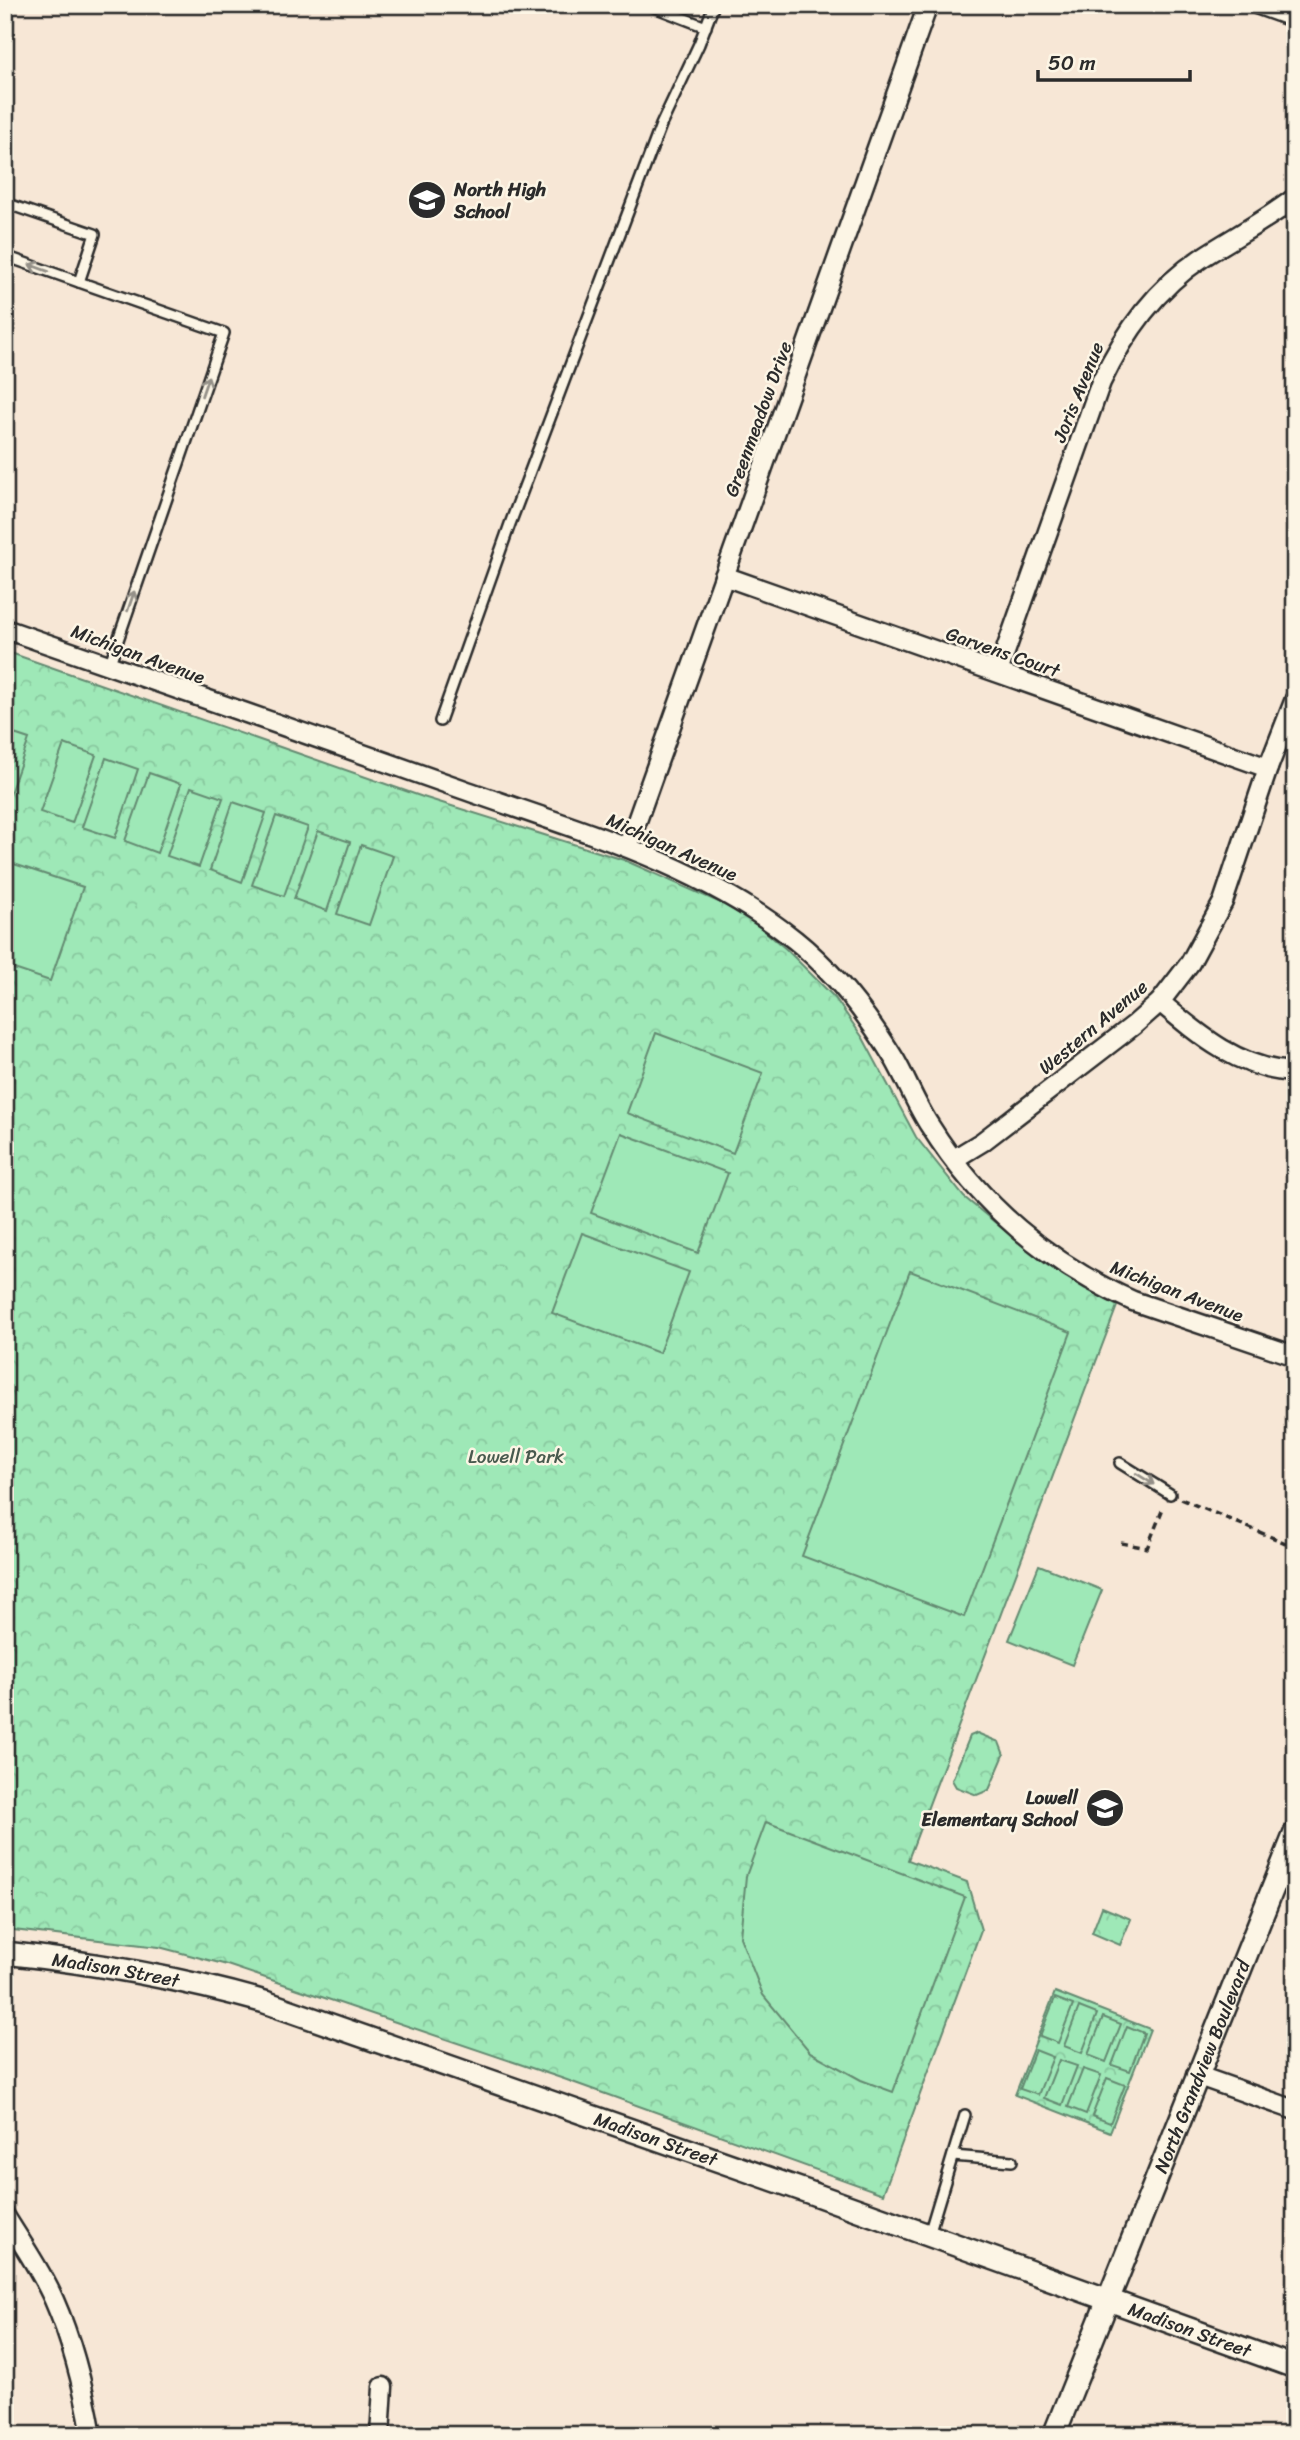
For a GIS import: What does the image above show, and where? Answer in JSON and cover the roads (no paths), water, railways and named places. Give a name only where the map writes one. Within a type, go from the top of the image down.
[{"type":"street","name":"Greenmeadow Drive","points":[[628,846],[928,5]]},
{"type":"street","points":[[1259,5],[1295,18]]},
{"type":"street","name":"Joris Avenue","points":[[998,672],[1101,382],[1119,345],[1138,318],[1182,273],[1295,198]]},
{"type":"street","name":"Garvens Court","points":[[724,576],[1268,768]]},
{"type":"street","name":"Michigan Avenue","points":[[5,629],[628,846],[736,898],[796,941],[847,993],[895,1060],[928,1123],[954,1159],[1001,1214],[1023,1235],[1084,1276],[1133,1301],[1295,1356]]},
{"type":"street","name":"Western Avenue","points":[[954,1159],[982,1142],[1134,1026],[1160,1002],[1190,963],[1223,902],[1268,768],[1295,699]]},
{"type":"street","points":[[1160,1002],[1221,1050],[1254,1064],[1284,1072],[1295,1072]]},
{"type":"street","name":"North Grandview Boulevard","points":[[1054,2435],[1295,1833]]},
{"type":"street","name":"Madison Street","points":[[5,1952],[123,1968],[209,1986],[265,2002],[1295,2367]]},
{"type":"street","points":[[1196,2075],[1295,2110]]},
{"type":"street","points":[[5,2216],[41,2273],[59,2311],[85,2394],[92,2435]]},
{"type":"street","points":[[380,2435],[383,2387]]},
{"type":"lane","points":[[649,5],[706,27]]},
{"type":"lane","points":[[440,721],[515,511],[661,125],[714,5]]},
{"type":"lane","points":[[5,203],[95,234],[79,282]]},
{"type":"lane","points":[[5,256],[224,333],[110,666]]},
{"type":"lane","points":[[1120,1463],[1170,1494]]},
{"type":"lane","points":[[928,2236],[965,2115]]},
{"type":"lane","points":[[953,2156],[1012,2161]]},
{"type":"place","name":"North High School","points":[[427,200]]},
{"type":"place","name":"Lowell Elementary School","points":[[1105,1808]]},
{"type":"park label","name":"Lowell Park","points":[[516,1456]]}]
